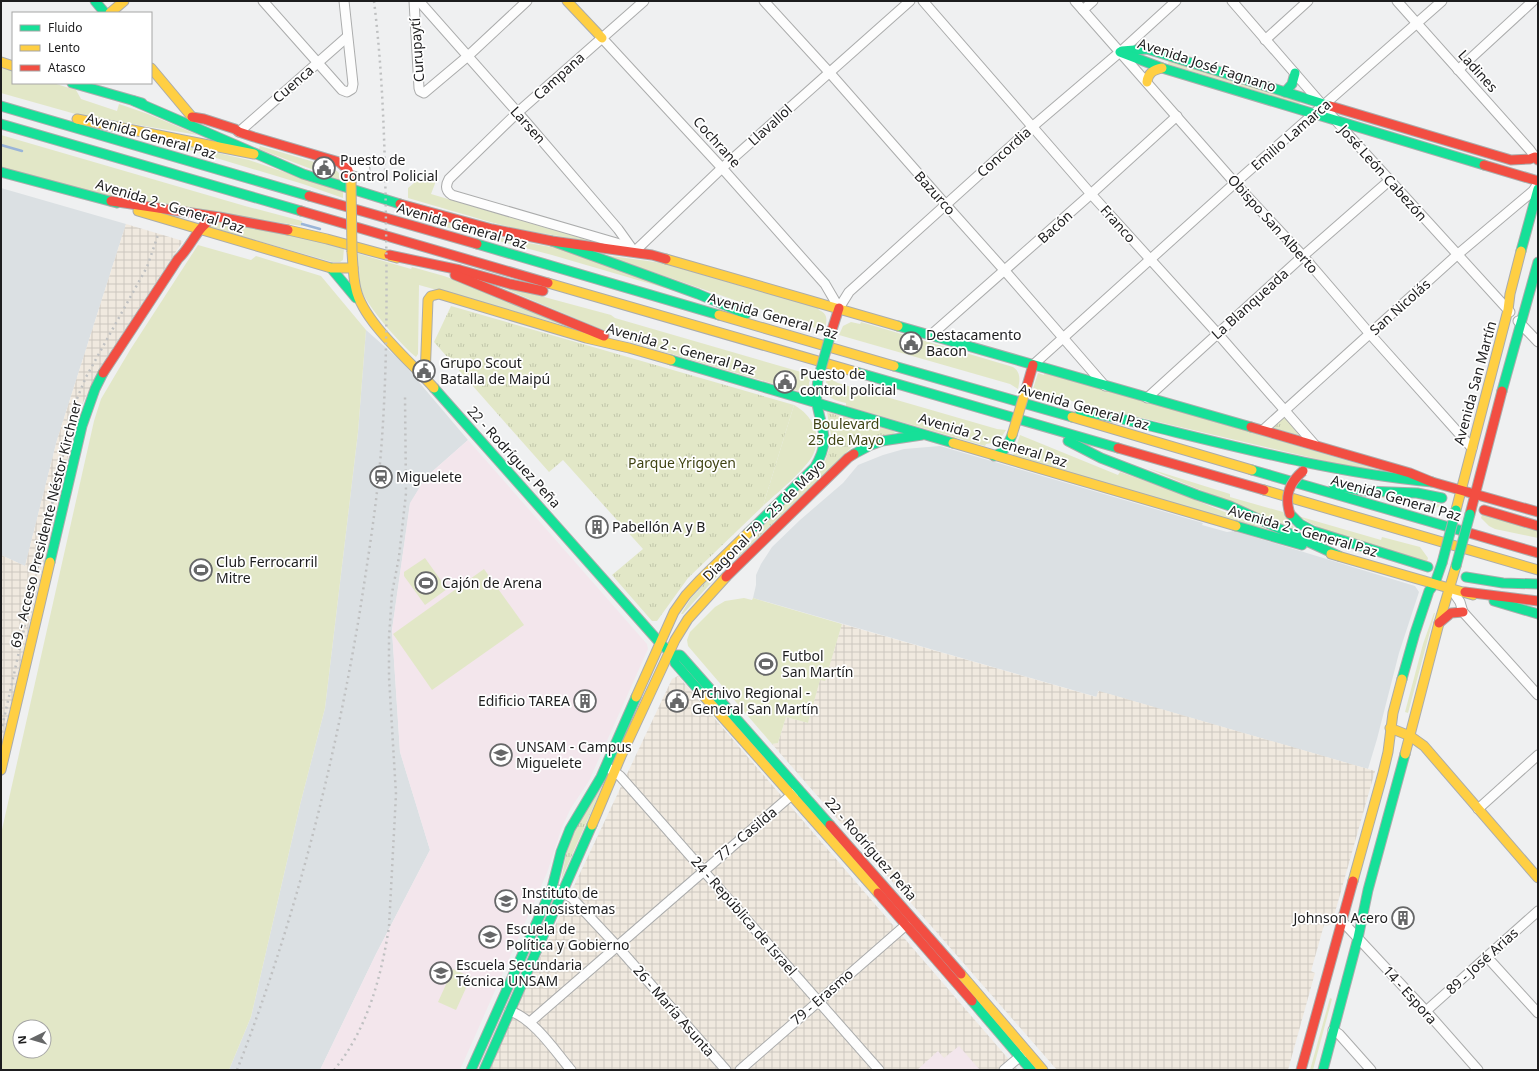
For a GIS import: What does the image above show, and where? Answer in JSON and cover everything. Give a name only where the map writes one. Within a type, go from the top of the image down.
[{"type":"main road","points":[[95,1],[104,12]]},
{"type":"main road","points":[[111,12],[124,1]]},
{"type":"main road","name":"Cochrane","points":[[567,1],[602,38]]},
{"type":"main road","name":"Avenida José Fagnano","points":[[1120,52],[1147,49],[1323,104],[1511,160],[1536,159]]},
{"type":"main road","name":"Avenida José Fagnano","points":[[1120,52],[1162,68],[1538,181]]},
{"type":"main road","points":[[1147,82],[1150,72],[1162,68],[1166,54]]},
{"type":"main road","points":[[1,62],[12,66]]},
{"type":"main road","points":[[152,69],[192,118]]},
{"type":"main road","points":[[1286,92],[1292,84],[1295,73]]},
{"type":"main road","name":"Avenida General Paz","points":[[75,84],[134,101],[166,108],[192,118],[204,119],[235,128],[239,132],[339,162]]},
{"type":"main road","name":"Avenida General Paz","points":[[134,101],[303,174],[365,194],[468,223],[552,241],[660,257],[1104,386],[1315,445],[1410,473],[1432,482],[1538,512]]},
{"type":"main road","name":"Avenida General Paz","points":[[1,106],[1538,554]]},
{"type":"main road","points":[[17,111],[83,120],[254,154]]},
{"type":"main road","points":[[1,124],[1538,570]]},
{"type":"main road","name":"22 - Rodríguez Peña","points":[[339,162],[348,170],[351,182],[352,252],[356,290],[363,307],[385,337],[425,378],[671,654],[675,663],[906,925],[1030,1070]]},
{"type":"main road","name":"Avenida 2 - General Paz","points":[[1,172],[111,201],[181,224],[332,268],[353,268]]},
{"type":"main road","name":"Avenida San Martín","points":[[1301,1070],[1387,759],[1393,713],[1415,633],[1442,563],[1538,189]]},
{"type":"main road","points":[[111,201],[302,232],[389,255],[460,270],[534,289],[636,308]]},
{"type":"main road","points":[[199,229],[206,221],[215,217]]},
{"type":"main road","name":"69 - Acceso Presidente Néstor Kirchner","points":[[178,259],[179,252],[187,237],[186,230],[181,224]]},
{"type":"main road","name":"69 - Acceso Presidente Néstor Kirchner","points":[[1,770],[82,426],[88,407],[105,370],[199,229]]},
{"type":"main road","points":[[552,241],[698,294],[818,344]]},
{"type":"main road","points":[[389,255],[469,281],[582,326],[629,348]]},
{"type":"main road","name":"Avenida San Martín","points":[[1323,1070],[1358,938],[1368,890],[1439,623],[1476,494],[1520,323],[1538,262]]},
{"type":"main road","points":[[332,268],[363,307]]},
{"type":"main road","name":"Avenida 2 - General Paz","points":[[425,378],[427,305],[431,296],[439,294],[586,338],[629,348],[925,434],[994,456],[1339,556],[1435,582],[1538,614]]},
{"type":"main road","name":"Diagonal 79 - 25 de Mayo","points":[[471,1070],[552,888],[561,852],[570,829],[601,777],[674,612],[686,595],[699,581],[810,473],[818,463],[824,449],[825,438],[823,423],[817,403],[818,378],[839,308]]},
{"type":"main road","points":[[994,456],[1005,451],[1008,446],[1033,365]]},
{"type":"main road","points":[[1017,402],[1087,412],[1324,466],[1390,478],[1432,482]]},
{"type":"main road","points":[[1030,423],[1102,458],[1197,495],[1230,506],[1339,556]]},
{"type":"main road","name":"Diagonal 79 - 25 de Mayo","points":[[484,1070],[615,772],[671,654],[675,640],[688,619],[722,581],[799,508],[843,462],[858,451],[882,441],[925,434]]},
{"type":"main road","points":[[1324,466],[1308,468],[1296,476],[1291,482],[1288,490],[1287,502],[1290,514],[1300,524],[1313,531],[1428,567]]},
{"type":"main road","points":[[1277,478],[1366,491],[1411,492],[1442,498]]},
{"type":"main road","points":[[1484,510],[1538,526]]},
{"type":"main road","points":[[1466,577],[1503,584],[1538,584]]},
{"type":"main road","points":[[1465,592],[1538,601]]},
{"type":"main road","points":[[1439,623],[1451,613],[1463,612]]},
{"type":"main road","name":"22 - Rodríguez Peña","points":[[671,654],[680,655],[682,657],[914,919],[1043,1070]]},
{"type":"main road","points":[[1390,728],[1410,736],[1424,746],[1538,878]]},
{"type":"street","points":[[263,1],[342,90],[347,92],[352,89],[353,84],[344,1]]},
{"type":"street","name":"Curupaytí","points":[[414,1],[419,88],[422,92],[427,92],[468,56]]},
{"type":"street","name":"Larsen","points":[[419,1],[618,230],[634,252]]},
{"type":"street","points":[[468,56],[527,1]]},
{"type":"street","name":"Campana","points":[[446,190],[449,180],[517,113],[644,1]]},
{"type":"street","name":"Bazurco","points":[[764,1],[829,72],[1005,271],[1104,386]]},
{"type":"street","name":"Llavallol","points":[[634,252],[722,168],[910,1]]},
{"type":"street","name":"Franco","points":[[924,1],[1032,127],[1218,334],[1315,445]]},
{"type":"street","name":"Obispo San Alberto","points":[[1075,1],[1235,183],[1303,256],[1370,334],[1472,448]]},
{"type":"street","points":[[1083,10],[1094,1]]},
{"type":"street","name":"Concordia","points":[[839,308],[846,294],[1032,127],[1120,52],[1176,1]]},
{"type":"street","name":"José León Cabezón","points":[[1232,1],[1323,104],[1334,119],[1538,342]]},
{"type":"street","points":[[1265,40],[1308,1]]},
{"type":"street","name":"Ladines","points":[[1397,1],[1530,150],[1536,159]]},
{"type":"street","name":"Emilio Lamarca","points":[[1033,365],[1315,113],[1323,104],[1442,1]]},
{"type":"street","points":[[1458,70],[1533,1]]},
{"type":"street","name":"Cuenca","points":[[239,132],[348,37]]},
{"type":"street","name":"Cochrane","points":[[602,38],[722,168],[825,284],[839,308]]},
{"type":"street","name":"Bacón","points":[[931,335],[1092,194],[1177,116]]},
{"type":"street","name":"Avenida General Paz","points":[[339,162],[365,168]]},
{"type":"street","name":"La Blanqueada","points":[[1147,398],[1303,256],[1390,180]]},
{"type":"street","name":"San Nicolás","points":[[1263,430],[1457,255],[1533,191],[1538,184]]},
{"type":"street","name":"Avenida General Paz","points":[[446,190],[452,195],[620,244],[634,252]]},
{"type":"street","points":[[1450,587],[1460,602],[1463,612],[1538,695]]},
{"type":"street","points":[[1478,809],[1538,756]]},
{"type":"street","name":"24 - República de Israel","points":[[606,766],[620,776],[879,1070]]},
{"type":"street","name":"77 - Casilda","points":[[530,1022],[799,788]]},
{"type":"street","name":"26 - María Asunta","points":[[552,888],[563,892],[572,898],[617,946],[726,1070]]},
{"type":"street","name":"89 - José Arias","points":[[1426,1011],[1538,911]]},
{"type":"street","name":"14 - Espora","points":[[1342,921],[1426,1011],[1478,1070]]},
{"type":"street","name":"79 - Erasmo","points":[[740,1070],[818,1000],[906,925]]},
{"type":"street","points":[[1487,957],[1538,1013]]},
{"type":"street","points":[[510,1012],[521,1016],[530,1022],[571,1070]]},
{"type":"street","points":[[1333,1030],[1340,1034],[1371,1070]]},
{"type":"street","points":[[1004,1070],[1026,1050]]},
{"type":"shaded area","points":[[1,188],[126,224],[57,440],[25,566],[1,555]]},
{"type":"shaded area","points":[[126,224],[183,241],[101,366],[78,413],[1,749],[1,555],[25,566],[57,440]]},
{"type":"shaded area","points":[[366,330],[401,361],[468,440],[426,477],[410,504],[392,630],[400,752],[430,850],[376,954],[320,1070],[229,1070],[251,1017],[300,805],[325,708],[358,432]]},
{"type":"shaded area","name":"UNSAM - Campus Miguelete","points":[[468,440],[647,644],[648,649],[589,781],[571,808],[562,827],[547,873],[460,1070],[320,1070],[376,954],[430,850],[400,752],[392,630],[410,503],[426,477]]},
{"type":"shaded area","points":[[940,446],[1203,523],[1202,525],[1227,532],[1234,531],[1415,586],[1419,592],[1399,653],[1368,769],[1098,691],[1097,697],[753,598],[756,585],[756,575],[772,547],[800,520],[843,483],[858,465],[883,455],[904,449]]},
{"type":"shaded area","points":[[842,624],[1096,697],[1099,691],[1375,771],[1332,923],[1327,926],[1324,925],[1311,971],[1315,973],[1288,1070],[1057,1070],[772,744],[778,743],[786,717],[808,723],[820,679],[825,680]]},
{"type":"shaded area","points":[[678,676],[1018,1070],[490,1070],[518,1004],[672,679]]},
{"type":"shaded area","points":[[959,1046],[980,1070],[917,1070],[938,1051],[944,1058]]},
{"type":"green space","points":[[1169,60],[1301,101],[1299,104],[1168,64]]},
{"type":"green space","points":[[1,68],[12,71],[12,84],[56,84],[76,90],[81,99],[117,111],[119,104],[148,114],[198,135],[79,115],[1,93]]},
{"type":"green space","points":[[1,135],[245,206],[302,221],[302,226],[106,196],[1,168]]},
{"type":"green space","points":[[143,136],[249,160],[343,192],[343,198],[303,184]]},
{"type":"green space","points":[[260,146],[331,167],[338,172],[343,179],[340,180],[259,149]]},
{"type":"green space","points":[[420,178],[436,181],[431,194],[598,243],[518,229],[408,198],[408,188]]},
{"type":"green space","points":[[411,211],[505,239],[563,249],[699,298],[552,255],[411,218]]},
{"type":"green space","points":[[213,222],[297,235],[344,248],[343,260],[340,262],[332,262],[206,226]]},
{"type":"green space","name":"Club Ferrocarril Mitre","points":[[198,245],[251,260],[256,256],[321,276],[366,330],[358,432],[325,708],[300,805],[251,1017],[229,1070],[1,1070],[1,834],[94,421],[101,399],[130,350]]},
{"type":"green space","points":[[356,253],[411,269],[412,267],[444,276],[489,292],[567,326],[419,285],[418,354],[416,357],[402,344],[365,298],[361,290]]},
{"type":"green space","points":[[604,255],[662,263],[818,308],[826,316],[824,331]]},
{"type":"green space","points":[[489,282],[611,315],[615,318],[801,372],[812,373],[809,383],[810,392],[799,389],[798,391],[634,343]]},
{"type":"green space","name":"Parque Yrigoyen","points":[[451,306],[794,405],[763,506],[688,578],[657,621],[652,621],[612,575],[643,549],[563,460],[549,472],[434,342]]},
{"type":"green space","points":[[851,322],[860,324],[861,322],[1013,367],[1019,374],[1018,389],[1010,384],[839,335],[843,326]]},
{"type":"green space","points":[[1045,372],[1379,470],[1351,467],[1082,404],[1044,393],[1032,392],[1038,373],[1044,375]]},
{"type":"green space","points":[[827,377],[838,383],[997,429],[1006,430],[998,442],[986,444],[985,446],[846,406],[846,403],[831,398],[827,393]]},
{"type":"green space","points":[[794,405],[811,420],[816,433],[816,448],[804,468],[763,506]]},
{"type":"green space","name":"Boulevard 25 de Mayo","points":[[827,412],[893,431],[895,433],[870,438],[853,446],[738,557],[737,555],[756,537],[766,522],[824,464],[830,446],[831,435]]},
{"type":"green space","points":[[1283,418],[1286,418],[1299,435],[1273,428]]},
{"type":"green space","points":[[1020,435],[1118,475],[1120,472],[1173,491],[1274,532],[1017,458],[1013,455]]},
{"type":"green space","points":[[1147,468],[1230,494],[1230,497],[1283,512],[1295,529]]},
{"type":"green space","points":[[1387,495],[1442,505],[1432,510],[1379,497]]},
{"type":"green space","points":[[1482,514],[1538,531],[1538,538],[1495,529],[1489,526],[1481,518]]},
{"type":"green space","points":[[1298,516],[1381,540],[1382,537],[1420,547],[1428,558],[1427,562],[1327,532]]},
{"type":"green space","name":"Cajón de Arena","points":[[425,558],[447,589],[425,605],[404,576],[404,572]]},
{"type":"green space","points":[[484,569],[524,625],[432,690],[393,634]]},
{"type":"green space","points":[[717,570],[720,573],[683,614],[681,614],[691,598]]},
{"type":"green space","name":"Futbol San Martín","points":[[744,598],[752,600],[753,598],[842,624],[825,681],[820,680],[808,723],[786,717],[778,743],[772,744],[688,646],[687,640],[690,632],[715,607],[725,601]]},
{"type":"green space","points":[[1434,613],[1408,713],[1405,712],[1423,644]]},
{"type":"green space","points":[[603,785],[561,880],[566,855],[575,828]]},
{"type":"green space","points":[[453,969],[471,977],[456,1010],[438,1002]]},
{"type":"green space","points":[[1330,998],[1332,999],[1313,1070],[1310,1070]]},
{"type":"waterway","points":[[1,145],[22,151]]},
{"type":"waterway","points":[[302,224],[320,229]]},
{"type":"railway","points":[[237,1070],[258,1015],[294,903],[324,790],[349,675],[375,505],[384,411],[386,358],[386,197],[380,57],[374,1]]},
{"type":"railway","points":[[1,732],[74,406],[86,377],[147,267],[158,235]]},
{"type":"railway","points":[[334,1070],[346,1054],[355,1038],[371,1003],[382,965],[389,927],[396,794],[389,677],[389,638],[392,593],[399,557],[406,493],[405,396]]},
{"type":"traffic: fast","points":[[95,1],[104,12]]},
{"type":"traffic: fast","points":[[1122,51],[1147,49],[1330,106]]},
{"type":"traffic: fast","points":[[1120,52],[1162,68],[1484,165]]},
{"type":"traffic: fast","points":[[1285,92],[1292,84],[1295,73]]},
{"type":"traffic: fast","points":[[76,84],[142,103]]},
{"type":"traffic: fast","points":[[134,101],[303,174],[400,204]]},
{"type":"traffic: fast","points":[[1,106],[309,196]]},
{"type":"traffic: fast","points":[[1,124],[301,211]]},
{"type":"traffic: fast","points":[[1,172],[117,203]]},
{"type":"traffic: fast","points":[[1521,251],[1538,189]]},
{"type":"traffic: fast","points":[[552,241],[698,294],[746,314]]},
{"type":"traffic: fast","points":[[477,244],[719,315]]},
{"type":"traffic: fast","points":[[1502,391],[1538,262]]},
{"type":"traffic: fast","points":[[331,268],[356,298]]},
{"type":"traffic: fast","points":[[898,326],[1251,427]]},
{"type":"traffic: fast","points":[[818,379],[831,333]]},
{"type":"traffic: fast","points":[[671,360],[953,443]]},
{"type":"traffic: fast","points":[[894,366],[1072,417]]},
{"type":"traffic: fast","points":[[856,372],[1118,448]]},
{"type":"traffic: fast","points":[[50,562],[82,426],[95,389],[103,373]]},
{"type":"traffic: fast","points":[[748,533],[815,467],[820,457],[823,449],[824,436],[817,404],[818,379]]},
{"type":"traffic: fast","points":[[434,388],[660,643],[673,655],[675,663],[702,694]]},
{"type":"traffic: fast","points":[[1080,411],[1113,417],[1312,464],[1432,482]]},
{"type":"traffic: fast","points":[[854,454],[882,441],[922,435]]},
{"type":"traffic: fast","points":[[994,456],[1006,448],[1012,435]]},
{"type":"traffic: fast","points":[[1068,441],[1101,458],[1230,506],[1339,556]]},
{"type":"traffic: fast","points":[[1252,470],[1466,532]]},
{"type":"traffic: fast","points":[[1334,486],[1366,491],[1417,493],[1442,498]]},
{"type":"traffic: fast","points":[[1442,563],[1456,510]]},
{"type":"traffic: fast","points":[[1290,514],[1300,524],[1313,531],[1428,567]]},
{"type":"traffic: fast","points":[[1456,566],[1470,514]]},
{"type":"traffic: fast","points":[[1236,526],[1302,545]]},
{"type":"traffic: fast","points":[[1402,679],[1429,591],[1435,583],[1442,563]]},
{"type":"traffic: fast","points":[[1466,577],[1503,583],[1538,584]]},
{"type":"traffic: fast","points":[[1494,601],[1538,614]]},
{"type":"traffic: fast","points":[[673,655],[680,655],[682,657],[830,825]]},
{"type":"traffic: fast","points":[[471,1070],[552,888],[561,852],[570,829],[601,777],[636,697]]},
{"type":"traffic: fast","points":[[1323,1070],[1358,938],[1368,890],[1405,754]]},
{"type":"traffic: fast","points":[[484,1070],[592,825]]},
{"type":"traffic: fast","points":[[972,1001],[1031,1070]]},
{"type":"traffic: slow","points":[[111,12],[124,1]]},
{"type":"traffic: slow","points":[[567,1],[602,38]]},
{"type":"traffic: slow","points":[[1,62],[12,66]]},
{"type":"traffic: slow","points":[[1147,82],[1148,76],[1152,72],[1162,68]]},
{"type":"traffic: slow","points":[[152,69],[192,117]]},
{"type":"traffic: slow","points":[[77,119],[254,154]]},
{"type":"traffic: slow","points":[[351,182],[352,252]]},
{"type":"traffic: slow","points":[[138,211],[331,268],[353,268]]},
{"type":"traffic: slow","points":[[288,230],[397,258]]},
{"type":"traffic: slow","points":[[1456,510],[1508,310],[1510,294],[1521,251]]},
{"type":"traffic: slow","points":[[352,252],[356,289],[360,302],[389,342],[434,388]]},
{"type":"traffic: slow","points":[[666,259],[898,326]]},
{"type":"traffic: slow","points":[[548,283],[856,372]]},
{"type":"traffic: slow","points":[[425,378],[428,300],[431,296],[439,294],[586,338],[671,360]]},
{"type":"traffic: slow","points":[[719,315],[894,366]]},
{"type":"traffic: slow","points":[[1012,435],[1026,389]]},
{"type":"traffic: slow","points":[[1072,417],[1252,470]]},
{"type":"traffic: slow","points":[[953,443],[1236,526]]},
{"type":"traffic: slow","points":[[1264,490],[1538,570]]},
{"type":"traffic: slow","points":[[636,697],[674,612],[686,595],[699,581],[748,533]]},
{"type":"traffic: slow","points":[[1331,554],[1473,595]]},
{"type":"traffic: slow","points":[[1,770],[50,562]]},
{"type":"traffic: slow","points":[[1405,754],[1439,623],[1456,566]]},
{"type":"traffic: slow","points":[[592,825],[621,756],[675,640],[688,619],[726,577]]},
{"type":"traffic: slow","points":[[1353,881],[1383,773],[1388,752],[1393,713],[1402,679]]},
{"type":"traffic: slow","points":[[702,694],[878,893]]},
{"type":"traffic: slow","points":[[1390,728],[1410,736],[1424,746],[1538,878]]},
{"type":"traffic: slow","points":[[961,974],[1043,1070]]},
{"type":"traffic: jam","points":[[1330,106],[1511,160],[1530,159],[1535,157],[1538,160]]},
{"type":"traffic: jam","points":[[192,117],[204,119],[254,137],[339,162],[348,170],[351,182]]},
{"type":"traffic: jam","points":[[1484,165],[1538,181]]},
{"type":"traffic: jam","points":[[309,196],[477,244]]},
{"type":"traffic: jam","points":[[111,201],[219,217],[288,230]]},
{"type":"traffic: jam","points":[[400,204],[492,229],[552,241],[652,255],[666,259]]},
{"type":"traffic: jam","points":[[301,211],[548,283]]},
{"type":"traffic: jam","points":[[103,373],[178,259],[199,231],[215,217]]},
{"type":"traffic: jam","points":[[389,255],[460,270],[510,284],[543,291]]},
{"type":"traffic: jam","points":[[455,275],[604,336]]},
{"type":"traffic: jam","points":[[831,333],[839,308]]},
{"type":"traffic: jam","points":[[1026,389],[1033,365]]},
{"type":"traffic: jam","points":[[1470,514],[1502,391]]},
{"type":"traffic: jam","points":[[1251,427],[1410,473],[1432,482],[1538,512]]},
{"type":"traffic: jam","points":[[1118,448],[1264,490]]},
{"type":"traffic: jam","points":[[726,577],[848,458],[854,454]]},
{"type":"traffic: jam","points":[[1290,514],[1288,507],[1289,490],[1294,480],[1303,471]]},
{"type":"traffic: jam","points":[[1484,510],[1538,526]]},
{"type":"traffic: jam","points":[[1466,532],[1538,553]]},
{"type":"traffic: jam","points":[[1465,592],[1538,601]]},
{"type":"traffic: jam","points":[[1439,623],[1451,613],[1463,612]]},
{"type":"traffic: jam","points":[[830,825],[961,974]]},
{"type":"traffic: jam","points":[[1301,1070],[1353,881]]},
{"type":"traffic: jam","points":[[878,893],[972,1001]]},
{"type":"place","name":"Puesto de Control Policial","points":[[324,168]]},
{"type":"place","name":"Destacamento Bacon","points":[[911,343]]},
{"type":"place","name":"Grupo Scout Batalla de Maipú","points":[[424,371]]},
{"type":"place","name":"Puesto de control policial","points":[[785,382]]},
{"type":"place","name":"Miguelete","points":[[381,477]]},
{"type":"place","name":"Pabellón A y B","points":[[597,527]]},
{"type":"place","name":"Club Ferrocarril Mitre","points":[[201,570]]},
{"type":"place","name":"Cajón de Arena","points":[[426,583]]},
{"type":"place","name":"Futbol San Martín","points":[[766,664]]},
{"type":"place","name":"Edificio TAREA","points":[[585,701]]},
{"type":"place","name":"Archivo Regional - General San Martín","points":[[677,701]]},
{"type":"place","name":"UNSAM - Campus Miguelete","points":[[501,755]]},
{"type":"place","name":"Instituto de Nanosistemas","points":[[506,901]]},
{"type":"place","name":"Johnson Acero","points":[[1403,918]]},
{"type":"place","name":"Escuela de Política y Gobierno","points":[[490,937]]},
{"type":"place","name":"Escuela Secundaria Técnica UNSAM","points":[[441,973]]}]
